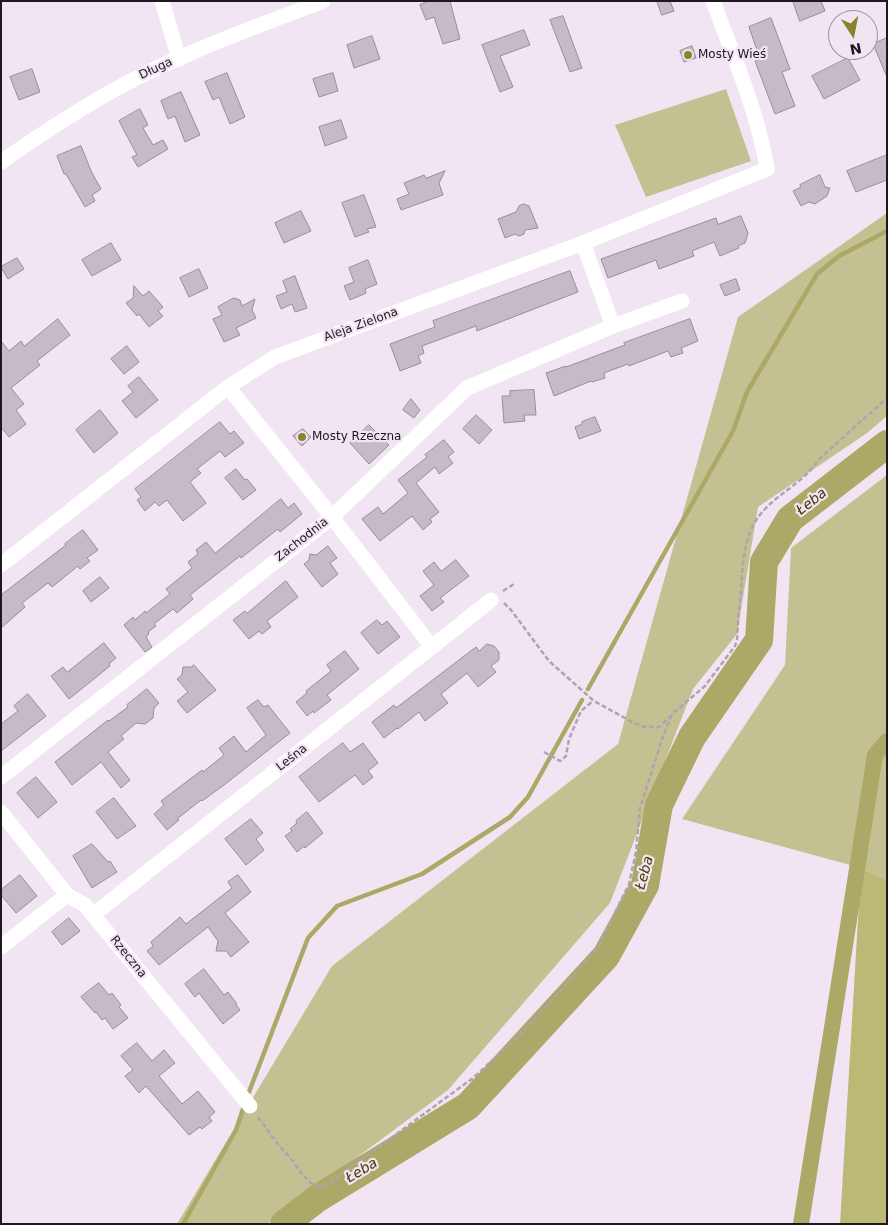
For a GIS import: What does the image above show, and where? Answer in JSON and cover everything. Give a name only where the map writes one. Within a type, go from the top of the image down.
[{"type":"street","points":[[162,1],[179,58]]},
{"type":"street","name":"Długa","points":[[1,162],[70,114],[124,84],[179,58],[323,1]]},
{"type":"street","name":"Aleja Zielona","points":[[1,565],[228,386],[275,357],[583,243],[767,169],[764,150],[753,115],[713,1]]},
{"type":"street","points":[[583,243],[613,326]]},
{"type":"street","name":"Zachodnia","points":[[1,777],[332,517],[467,388],[613,326],[682,301]]},
{"type":"street","points":[[228,386],[432,647]]},
{"type":"street","name":"Leśna","points":[[93,915],[491,600]]},
{"type":"street","name":"Rzeczna","points":[[1,812],[67,895],[85,905],[250,1106]]},
{"type":"street","points":[[1,947],[67,895]]},
{"type":"path","points":[[491,600],[502,601],[511,610],[549,661],[594,701],[634,724],[645,727],[659,727],[705,686],[735,646],[742,562],[749,532],[757,519],[778,496],[802,479],[812,470],[818,460],[887,398]]},
{"type":"path","points":[[544,752],[560,761],[566,756],[569,739],[581,711],[594,701]]},
{"type":"path","points":[[250,1106],[301,1173],[311,1183],[322,1187],[415,1122],[487,1066],[564,987],[598,945],[629,884],[636,852],[640,808],[672,714]]},
{"type":"shaded area","points":[[726,89],[751,161],[646,197],[615,125]]},
{"type":"shaded area","points":[[887,213],[887,416],[867,433],[758,507],[737,634],[693,689],[610,903],[448,1090],[267,1224],[177,1224],[332,966],[618,744],[738,317]]},
{"type":"shaded area","points":[[887,475],[887,880],[861,868],[682,819],[785,665],[791,548]]},
{"type":"shaded area","points":[[861,868],[887,880],[887,1224],[840,1224]]},
{"type":"building","points":[[429,1],[450,1],[460,39],[443,44],[434,17],[426,20],[420,5]]},
{"type":"building","points":[[657,1],[670,1],[674,11],[662,15]]},
{"type":"building","points":[[793,1],[821,1],[825,11],[800,21]]},
{"type":"building","points":[[563,16],[582,68],[570,72],[550,20]]},
{"type":"building","points":[[771,18],[790,69],[782,72],[795,106],[775,114],[755,61],[760,59],[749,27]]},
{"type":"building","points":[[524,30],[530,45],[500,56],[513,87],[500,92],[482,45]]},
{"type":"building","points":[[372,36],[380,59],[354,68],[347,45]]},
{"type":"building","points":[[887,38],[887,77],[878,56],[878,42]]},
{"type":"building","name":"Mosty Wieś","points":[[692,46],[696,58],[684,62],[680,51]]},
{"type":"building","points":[[844,60],[849,60],[860,80],[824,99],[812,76]]},
{"type":"building","points":[[32,69],[40,92],[19,100],[10,77]]},
{"type":"building","points":[[227,73],[245,117],[230,124],[219,97],[213,100],[205,82]]},
{"type":"building","points":[[333,73],[338,91],[319,97],[313,79]]},
{"type":"building","points":[[181,92],[200,135],[185,142],[175,116],[168,119],[161,101]]},
{"type":"building","points":[[140,109],[148,125],[143,128],[153,145],[163,140],[168,149],[138,167],[132,157],[137,155],[119,121]]},
{"type":"building","points":[[341,120],[347,138],[325,146],[319,127]]},
{"type":"building","points":[[81,146],[101,189],[92,195],[95,201],[85,207],[66,174],[64,174],[57,156]]},
{"type":"building","points":[[887,155],[887,180],[856,192],[847,171]]},
{"type":"building","points":[[445,171],[439,183],[443,195],[401,210],[397,199],[409,194],[404,183],[424,175],[426,178]]},
{"type":"building","points":[[820,175],[825,187],[830,188],[827,196],[815,204],[809,202],[801,206],[793,191],[801,187],[800,185]]},
{"type":"building","points":[[364,195],[376,227],[367,229],[369,232],[355,237],[342,203]]},
{"type":"building","points":[[524,204],[529,206],[538,228],[525,230],[524,234],[519,236],[515,234],[505,238],[498,219],[516,212],[519,206]]},
{"type":"building","points":[[301,211],[311,231],[284,243],[275,223]]},
{"type":"building","points":[[741,216],[748,233],[745,243],[738,246],[739,248],[720,256],[714,242],[692,251],[694,256],[659,269],[656,260],[608,278],[601,259],[716,218],[718,224]]},
{"type":"building","points":[[111,243],[121,260],[92,276],[82,260]]},
{"type":"building","points":[[17,258],[24,269],[8,279],[1,267]]},
{"type":"building","points":[[368,260],[377,284],[365,289],[366,293],[350,300],[344,286],[354,282],[349,268]]},
{"type":"building","points":[[199,269],[208,288],[189,297],[180,278]]},
{"type":"building","points":[[570,271],[578,292],[477,331],[476,326],[422,346],[424,353],[418,356],[421,363],[400,371],[390,344],[435,327],[433,321]]},
{"type":"building","points":[[295,276],[307,308],[295,312],[292,304],[281,309],[276,296],[287,292],[283,281]]},
{"type":"building","points":[[736,279],[740,290],[725,296],[720,285]]},
{"type":"building","points":[[134,286],[143,296],[149,291],[163,307],[158,311],[163,316],[149,327],[139,314],[137,316],[126,303],[133,298]]},
{"type":"building","points":[[234,298],[240,300],[242,306],[255,299],[252,310],[256,318],[236,328],[240,335],[224,342],[213,319],[222,315],[218,307]]},
{"type":"building","points":[[58,319],[70,335],[37,361],[40,365],[11,388],[24,404],[16,410],[26,424],[9,437],[1,427],[1,341],[9,351],[21,341],[24,346]]},
{"type":"building","points":[[690,319],[698,341],[681,348],[683,353],[671,357],[668,351],[629,366],[628,364],[604,373],[605,378],[591,381],[554,396],[546,373],[625,345],[624,343]]},
{"type":"building","points":[[127,346],[139,362],[124,374],[111,359]]},
{"type":"building","points":[[139,377],[158,400],[136,418],[122,401],[133,392],[128,386]]},
{"type":"building","points":[[534,390],[536,415],[524,415],[525,421],[504,423],[502,396],[510,396],[510,391]]},
{"type":"building","points":[[411,399],[420,410],[414,418],[403,410]]},
{"type":"building","points":[[100,410],[118,433],[94,453],[76,430]]},
{"type":"building","points":[[476,415],[492,430],[479,444],[463,429]]},
{"type":"building","points":[[595,417],[601,431],[579,439],[575,427]]},
{"type":"building","points":[[220,422],[230,434],[234,431],[244,443],[225,457],[220,451],[197,469],[201,473],[190,482],[206,503],[183,521],[167,500],[159,506],[155,502],[145,511],[137,500],[141,497],[135,489]]},
{"type":"building","points":[[369,425],[389,445],[369,464],[350,443]]},
{"type":"building","name":"Mosty Rzeczna","points":[[303,429],[311,437],[302,446],[293,436]]},
{"type":"building","points":[[444,440],[454,452],[448,457],[453,463],[439,474],[435,467],[416,483],[439,512],[430,519],[432,522],[423,530],[412,516],[380,541],[362,519],[378,507],[383,514],[408,493],[398,480],[427,457],[425,455]]},
{"type":"building","points":[[236,469],[256,490],[243,500],[225,478]]},
{"type":"building","points":[[281,499],[288,508],[294,503],[302,514],[280,532],[278,529],[241,558],[240,556],[190,595],[193,599],[177,613],[173,609],[154,624],[156,626],[148,632],[149,634],[146,637],[152,647],[145,652],[124,625],[133,617],[135,620],[145,611],[146,613],[170,594],[166,589],[192,568],[188,562],[198,554],[196,550],[206,542],[215,553]]},
{"type":"building","points":[[83,530],[98,550],[87,558],[90,561],[80,569],[78,566],[52,587],[48,583],[22,603],[25,607],[1,628],[1,595]]},
{"type":"building","points":[[328,546],[337,558],[330,563],[338,574],[322,587],[304,564],[309,560],[310,554],[316,555]]},
{"type":"building","points":[[456,560],[469,576],[440,598],[444,602],[432,611],[420,596],[434,585],[423,571],[434,562],[441,571]]},
{"type":"building","points":[[100,577],[109,588],[91,602],[83,591]]},
{"type":"building","points":[[286,581],[298,597],[267,621],[271,627],[262,634],[259,631],[249,639],[233,620],[245,611],[247,613]]},
{"type":"building","points":[[377,620],[382,625],[387,621],[400,637],[378,654],[361,633]]},
{"type":"building","points":[[104,643],[116,658],[109,664],[110,666],[69,699],[51,676],[63,667],[67,672]]},
{"type":"building","points":[[487,644],[494,646],[499,652],[499,660],[491,666],[496,672],[478,687],[467,673],[441,694],[448,703],[425,721],[419,712],[384,738],[372,722],[394,705],[396,708],[476,647],[479,651]]},
{"type":"building","points":[[345,651],[359,669],[327,695],[331,700],[307,716],[296,702],[307,693],[306,691],[331,671],[327,665]]},
{"type":"building","points":[[194,665],[216,690],[187,713],[177,701],[188,692],[177,679],[182,675],[183,667]]},
{"type":"building","points":[[147,689],[159,703],[154,708],[153,718],[145,724],[136,723],[121,736],[124,739],[108,752],[130,780],[121,788],[101,762],[72,785],[55,762],[108,720],[128,707],[127,705]]},
{"type":"building","points":[[28,694],[46,716],[1,751],[1,724],[18,711],[14,706]]},
{"type":"building","points":[[258,700],[264,707],[268,705],[290,733],[224,785],[201,800],[177,819],[179,820],[167,830],[154,814],[164,805],[161,801],[224,755],[219,748],[234,736],[246,752],[266,735],[247,708]]},
{"type":"building","points":[[343,743],[350,752],[363,743],[378,763],[368,771],[373,777],[363,785],[355,775],[319,802],[299,777]]},
{"type":"building","points":[[36,777],[57,802],[38,818],[17,793]]},
{"type":"building","points":[[114,798],[136,826],[117,839],[96,812]]},
{"type":"building","points":[[307,812],[323,833],[297,852],[285,836],[292,831],[290,829],[297,823],[296,821]]},
{"type":"building","points":[[251,819],[263,833],[256,839],[264,850],[246,865],[225,839]]},
{"type":"building","points":[[92,844],[108,862],[110,861],[117,872],[92,888],[73,856]]},
{"type":"building","points":[[20,875],[37,896],[16,913],[1,895],[1,890]]},
{"type":"building","points":[[238,875],[251,892],[225,913],[249,942],[231,957],[226,951],[216,951],[218,941],[208,927],[159,965],[147,951],[153,946],[151,942],[180,917],[186,924],[232,888],[228,882]]},
{"type":"building","points":[[69,918],[80,931],[62,945],[52,932]]},
{"type":"building","points":[[204,969],[224,995],[228,992],[240,1010],[223,1024],[199,993],[195,997],[185,984]]},
{"type":"building","points":[[99,983],[109,995],[112,993],[121,1005],[119,1007],[128,1018],[113,1029],[105,1018],[102,1020],[81,997]]},
{"type":"building","points":[[137,1043],[152,1061],[164,1050],[175,1063],[159,1076],[182,1104],[198,1091],[215,1112],[209,1117],[212,1121],[202,1129],[200,1127],[189,1135],[146,1086],[139,1093],[125,1076],[133,1070],[121,1056]]},
{"type":"waterway","points":[[588,689],[733,431],[747,392],[817,274],[839,256],[887,231]]},
{"type":"waterway","name":"Łeba","points":[[284,1224],[318,1198],[468,1106],[606,956],[645,885],[659,805],[692,737],[759,640],[764,562],[790,519],[887,444]]},
{"type":"waterway","points":[[249,1092],[308,938],[337,906],[422,874],[510,817],[528,797],[582,700]]},
{"type":"waterway","points":[[801,1224],[875,755],[887,741]]},
{"type":"waterway","points":[[183,1224],[236,1130],[244,1106]]},
{"type":"place","name":"Mosty Wieś","points":[[688,55]]},
{"type":"place","name":"Mosty Rzeczna","points":[[302,437]]}]
